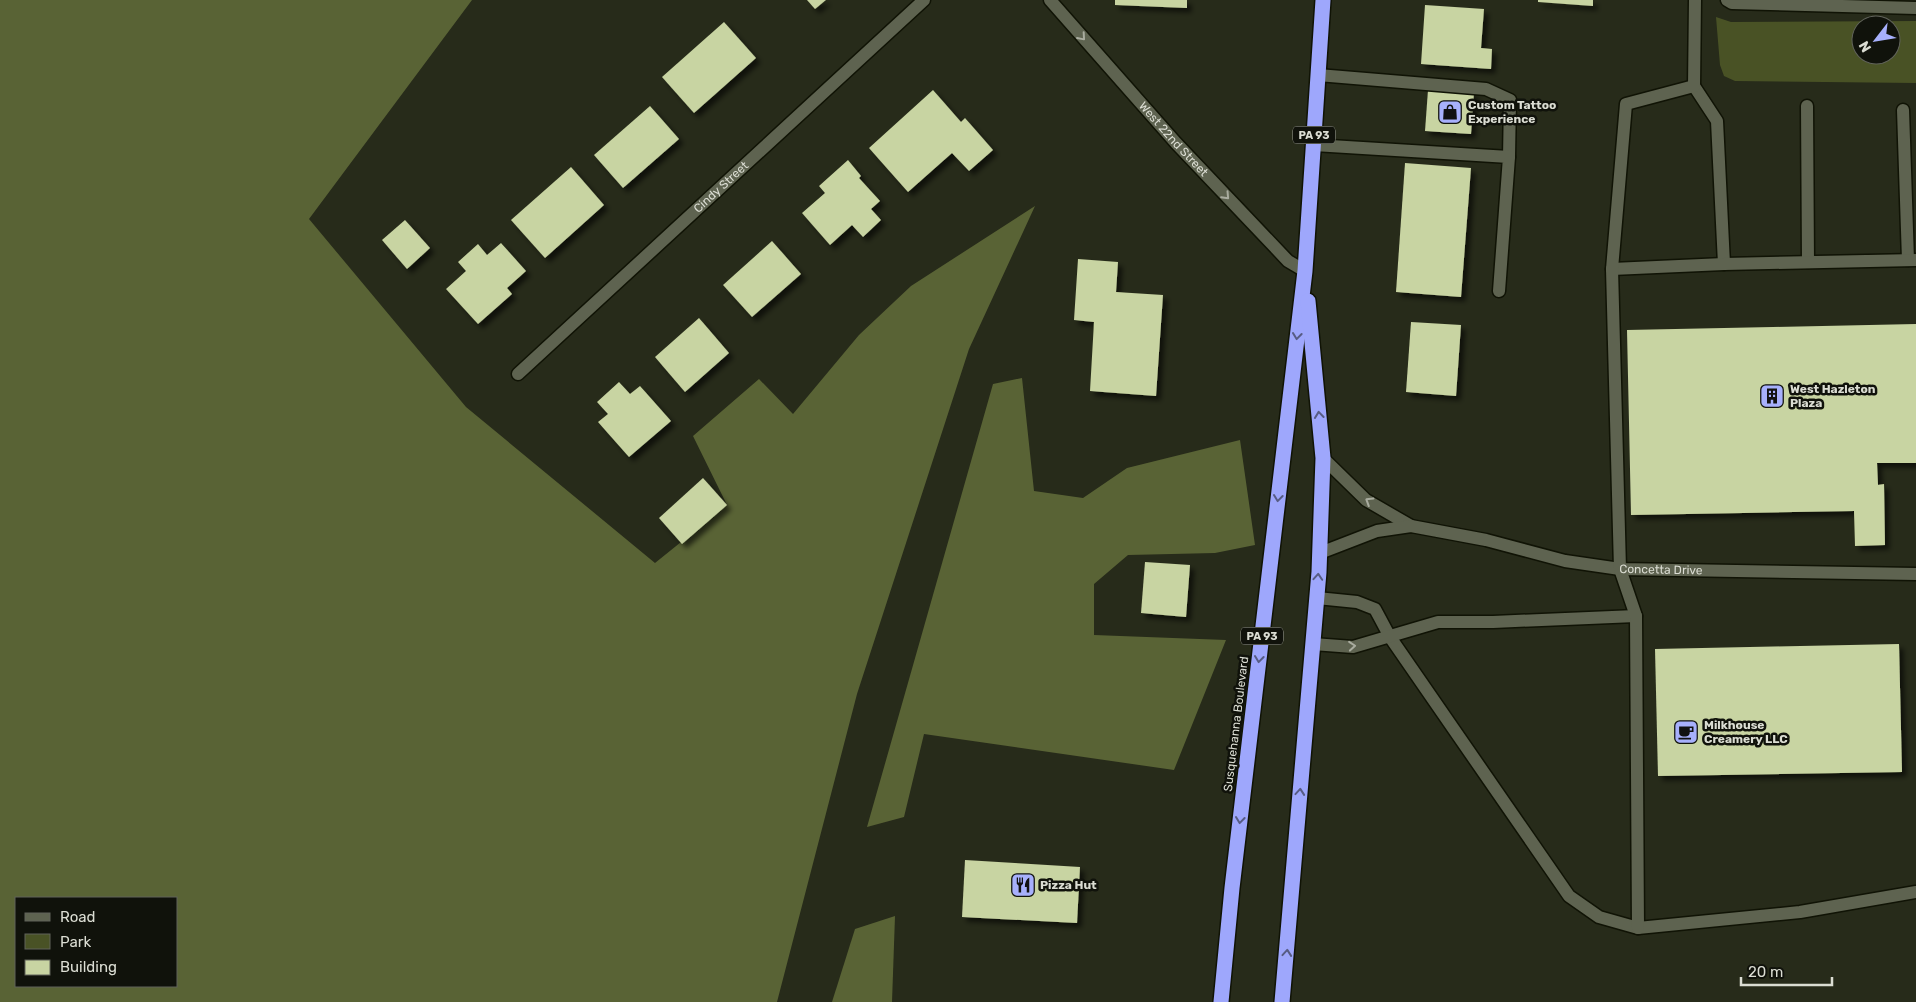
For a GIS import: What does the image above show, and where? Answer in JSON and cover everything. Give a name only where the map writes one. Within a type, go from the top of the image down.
[{"type":"highway","name":"Susquehanna Boulevard","points":[[1221,1002],[1232,888],[1305,271],[1323,0]]},
{"type":"highway","name":"Susquehanna Boulevard","points":[[1282,1002],[1317,598],[1323,458],[1305,271]]},
{"type":"street","name":"Cindy Street","points":[[518,374],[924,0]]},
{"type":"street","name":"West 22nd Street","points":[[1050,0],[1210,179],[1288,261],[1305,271]]},
{"type":"street","points":[[1695,0],[1694,86],[1717,121],[1724,264]]},
{"type":"street","points":[[1727,0],[1732,3],[1916,8]]},
{"type":"street","points":[[1318,74],[1486,89],[1510,100],[1509,158],[1499,292]]},
{"type":"street","points":[[1638,928],[1636,616],[1620,569],[1612,269],[1626,104],[1694,86]]},
{"type":"street","points":[[1807,106],[1808,262]]},
{"type":"street","points":[[1612,269],[1724,264],[1912,260],[1904,110]]},
{"type":"street","points":[[1314,145],[1509,158]]},
{"type":"street","name":"Concetta Drive","points":[[1323,458],[1366,500],[1411,526],[1486,540],[1565,561],[1620,569],[1916,574]]},
{"type":"street","name":"Concetta Drive","points":[[1320,553],[1355,538],[1411,526]]},
{"type":"street","points":[[1317,598],[1357,602],[1375,610],[1390,637],[1569,896],[1599,917],[1638,928],[1800,912],[1916,892]]},
{"type":"street","points":[[1313,644],[1352,647],[1438,622],[1493,622],[1636,616]]},
{"type":"green space","points":[[0,0],[472,0],[309,219],[466,407],[655,563],[727,505],[693,436],[759,379],[793,414],[859,335],[911,286],[1035,206],[969,349],[857,694],[777,1002],[0,1002]]},
{"type":"green space","points":[[1716,17],[1731,22],[1851,21],[1851,65],[1901,65],[1901,21],[1916,21],[1916,83],[1735,81],[1724,76],[1720,65]]},
{"type":"green space","points":[[1022,378],[1034,491],[1083,498],[1127,468],[1240,440],[1255,545],[1215,553],[1128,555],[1094,584],[1094,635],[1226,640],[1174,770],[924,734],[904,817],[867,827],[993,384]]},
{"type":"green space","points":[[895,916],[892,1002],[832,1002],[855,929]]},
{"type":"building","points":[[807,0],[826,0],[815,9]]},
{"type":"building","points":[[1115,0],[1187,0],[1187,8],[1115,5]]},
{"type":"building","points":[[1538,0],[1593,0],[1593,6],[1538,2]]},
{"type":"building","points":[[1425,5],[1484,9],[1481,48],[1492,49],[1491,69],[1421,64]]},
{"type":"building","points":[[724,22],[756,58],[694,113],[662,77]]},
{"type":"building","points":[[933,90],[961,122],[965,118],[993,150],[969,171],[952,153],[908,192],[869,148]]},
{"type":"building","name":"Custom Tattoo Experience","points":[[1428,90],[1474,93],[1471,134],[1425,131]]},
{"type":"building","points":[[650,106],[679,139],[623,188],[594,155]]},
{"type":"building","points":[[848,160],[861,176],[859,178],[880,201],[871,209],[881,220],[863,237],[852,225],[830,245],[802,213],[825,193],[819,186]]},
{"type":"building","points":[[1405,163],[1471,168],[1461,297],[1396,292]]},
{"type":"building","points":[[571,167],[604,205],[545,258],[511,220]]},
{"type":"building","points":[[405,220],[430,248],[407,269],[382,240]]},
{"type":"building","points":[[772,241],[801,274],[752,317],[723,285]]},
{"type":"building","points":[[501,243],[526,271],[507,288],[512,294],[478,324],[446,289],[466,271],[458,262],[478,244],[487,255]]},
{"type":"building","points":[[1078,259],[1118,262],[1116,292],[1163,295],[1156,396],[1090,391],[1094,322],[1074,320]]},
{"type":"building","points":[[699,318],[729,353],[685,392],[655,357]]},
{"type":"building","points":[[1411,322],[1461,325],[1456,396],[1406,392]]},
{"type":"building","name":"West Hazleton Plaza","points":[[1916,324],[1916,463],[1877,463],[1878,485],[1884,484],[1885,545],[1855,546],[1854,511],[1631,515],[1627,330]]},
{"type":"building","points":[[619,382],[630,394],[640,386],[671,421],[629,457],[598,422],[608,414],[597,402]]},
{"type":"building","points":[[703,478],[727,505],[682,544],[659,518]]},
{"type":"building","points":[[1145,562],[1190,565],[1186,617],[1141,613]]},
{"type":"building","points":[[1899,644],[1902,772],[1658,776],[1655,649]]},
{"type":"building","points":[[965,860],[1080,867],[1077,923],[962,917]]},
{"type":"place","name":"Custom Tattoo Experience","points":[[1450,112]]},
{"type":"place","name":"West Hazleton Plaza","points":[[1772,396]]},
{"type":"place","name":"Milkhouse Creamery LLC","points":[[1686,732]]},
{"type":"place","name":"Pizza Hut","points":[[1023,885]]}]
